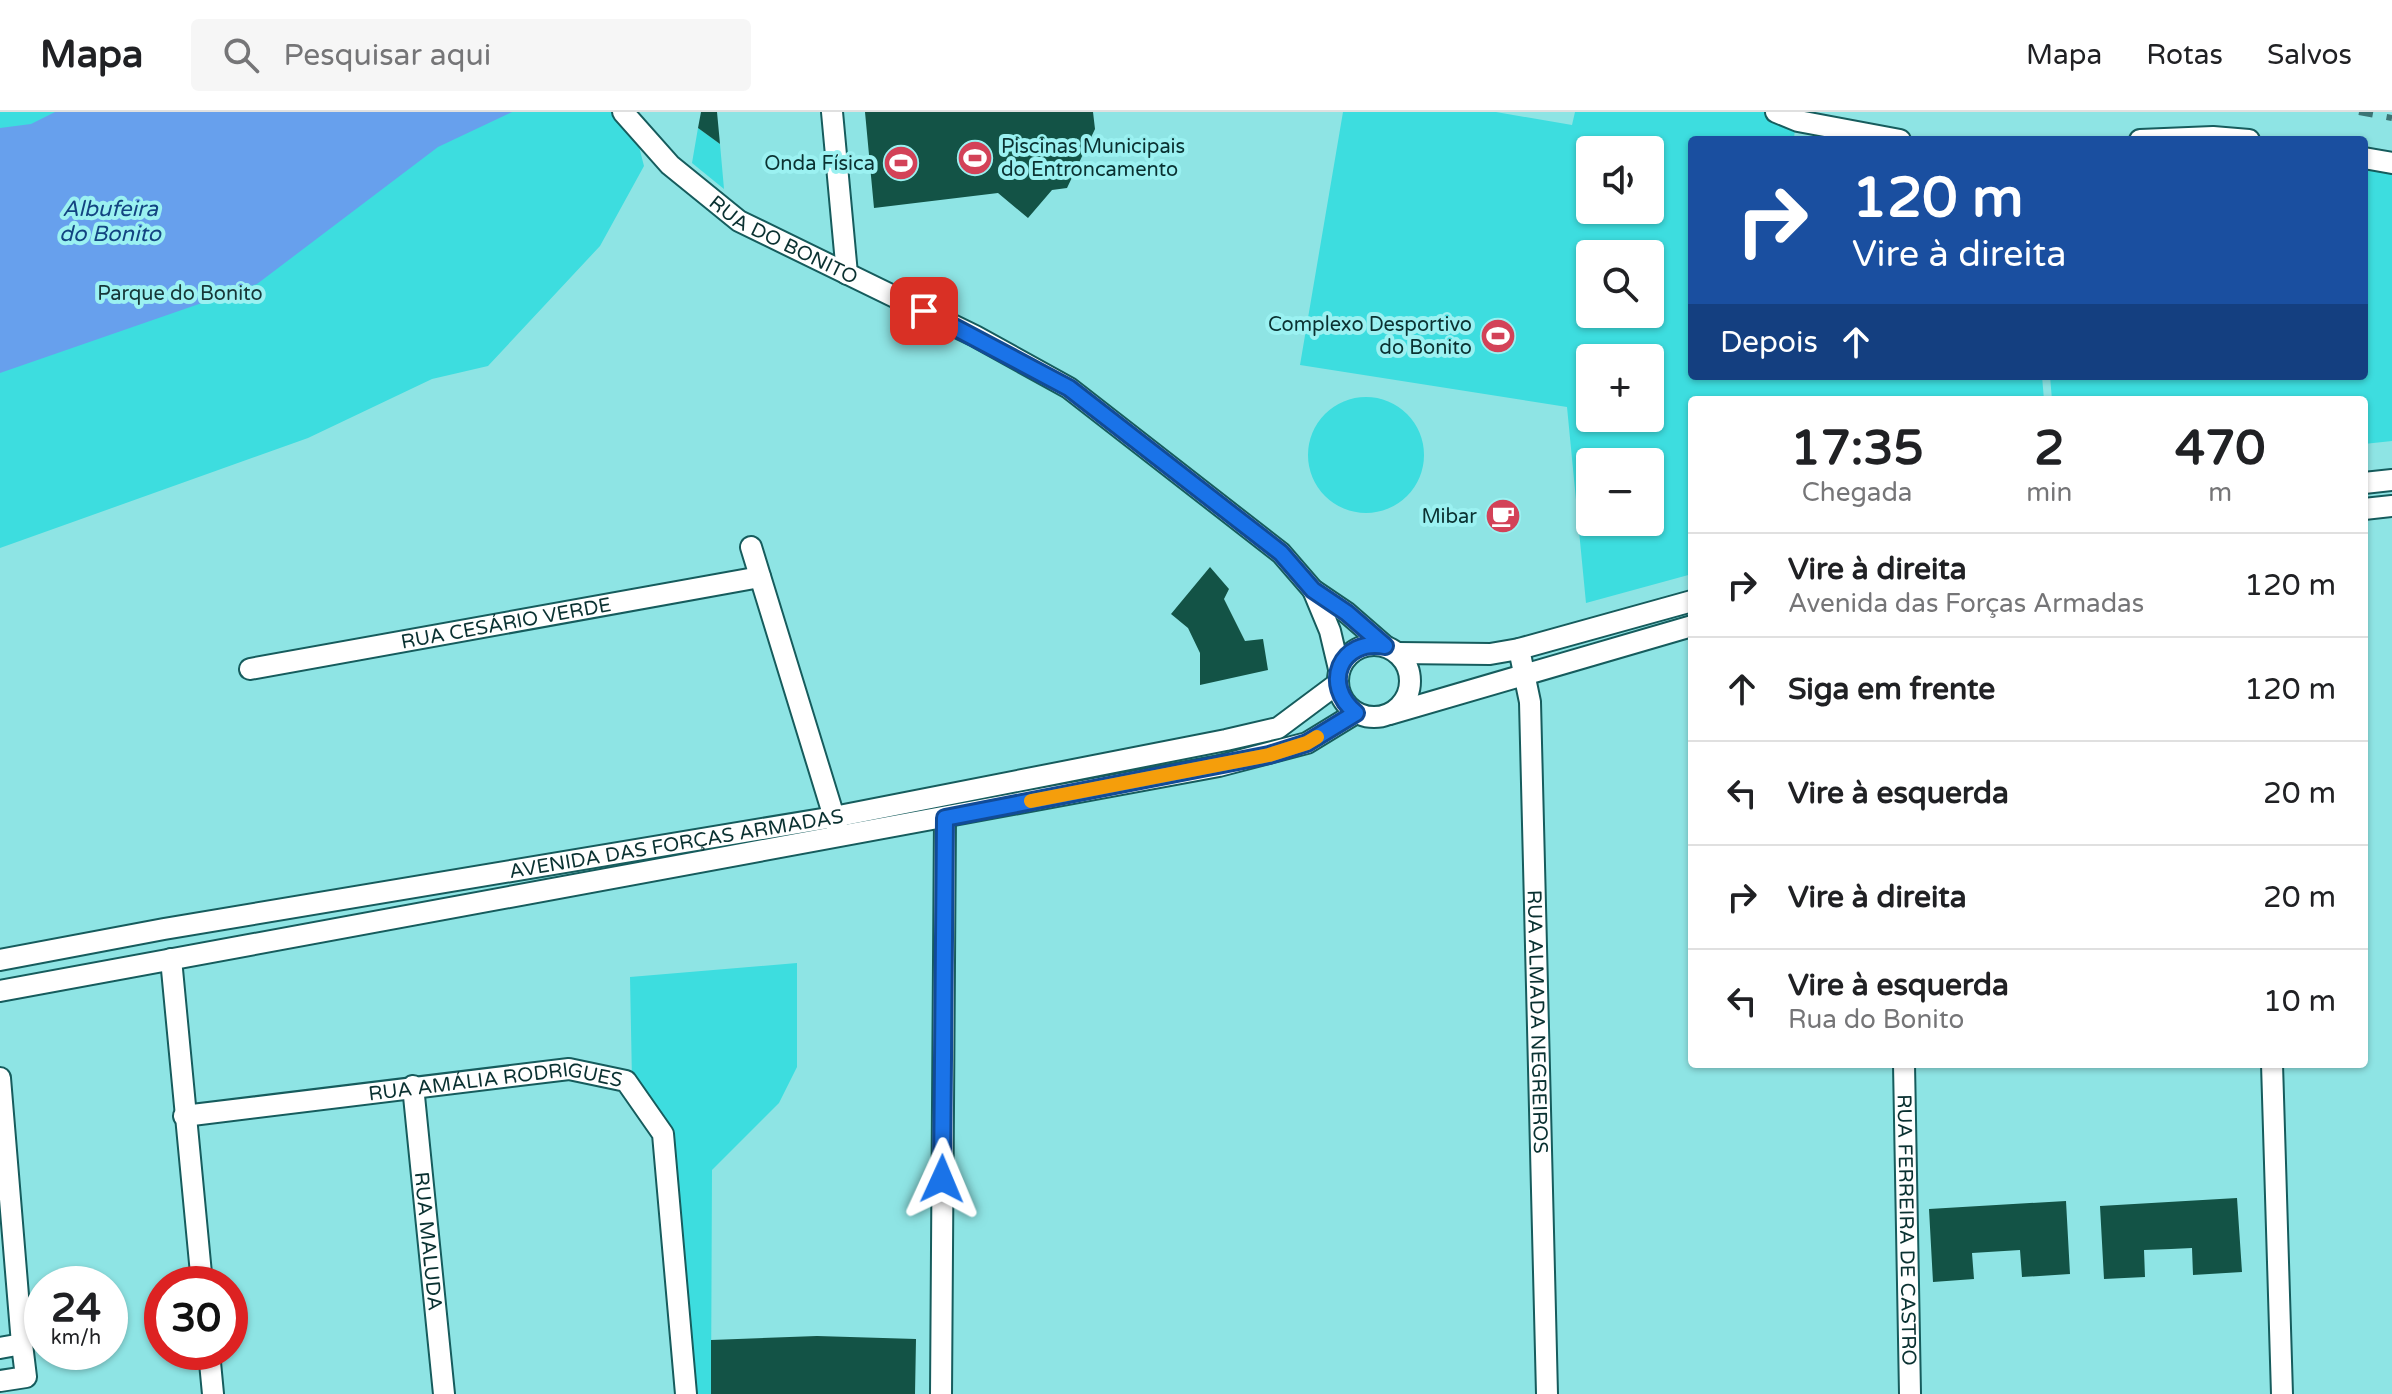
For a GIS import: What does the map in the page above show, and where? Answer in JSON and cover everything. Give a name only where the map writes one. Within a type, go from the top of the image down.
[{"type":"street","name":"RUA DO BONITO","points":[[623,112],[670,165],[739,221],[975,336],[1069,388],[1281,553],[1313,590],[1391,649]]},
{"type":"street","points":[[832,112],[847,274]]},
{"type":"street","points":[[1776,112],[1798,121],[1879,136]]},
{"type":"street","points":[[2368,159],[2392,163]]},
{"type":"street","points":[[2368,483],[2392,480]]},
{"type":"street","points":[[2368,509],[2392,506]]},
{"type":"street","points":[[751,547],[840,838]]},
{"type":"street","name":"RUA CESÁRIO VERDE","points":[[250,669],[760,577]]},
{"type":"street","name":"RUA DO BONITO","points":[[1313,590],[1330,631],[1338,676]]},
{"type":"street","points":[[1688,602],[1519,649],[1490,654],[1391,649],[1374,644],[1352,651],[1338,676],[1347,705],[1356,713],[1379,717],[1688,627]]},
{"type":"street","points":[[1390,714],[1400,706],[1410,685],[1405,662],[1391,649]]},
{"type":"street","name":"RUA ALMADA NEGREIROS","points":[[1519,649],[1530,702],[1547,1394]]},
{"type":"street","name":"AVENIDA DAS FORÇAS ARMADAS","points":[[0,960],[164,929],[834,817],[1278,728],[1338,676]]},
{"type":"street","name":"AVENIDA DAS FORÇAS ARMADAS","points":[[0,991],[1219,766],[1307,743],[1356,713]]},
{"type":"street","points":[[941,1394],[945,818]]},
{"type":"street","points":[[171,959],[200,1266]]},
{"type":"street","name":"RUA FERREIRA DE CASTRO","points":[[1904,1068],[1910,1394]]},
{"type":"street","points":[[2272,1068],[2282,1394]]},
{"type":"street","name":"RUA AMÁLIA RODRIGUES","points":[[184,1116],[569,1069],[626,1081],[663,1134],[686,1394]]},
{"type":"street","points":[[0,1078],[26,1377],[0,1381]]},
{"type":"street","name":"RUA MALUDA","points":[[413,1086],[444,1394]]},
{"type":"street","points":[[0,1348],[22,1344]]},
{"type":"street","points":[[211,1370],[213,1394]]},
{"type":"green space","name":"Parque do Bonito","points":[[0,112],[630,112],[644,166],[600,246],[488,366],[432,379],[308,438],[0,548]]},
{"type":"green space","name":"Complexo Desportivo do Bonito","points":[[1343,112],[1496,112],[1572,125],[1575,112],[1764,112],[1795,126],[1794,136],[1688,136],[1688,380],[2042,380],[2044,396],[1688,396],[1688,575],[1586,603],[1580,536],[1664,536],[1664,448],[1576,448],[1576,500],[1567,407],[1300,365]]},
{"type":"green space","points":[[698,128],[720,144],[724,189],[692,163]]},
{"type":"green space","points":[[2368,168],[2392,169],[2392,441],[2368,444],[2368,396],[2052,396],[2050,380],[2368,380]]},
{"type":"green space","points":[[1366,397],[1388,402],[1407,414],[1419,433],[1424,455],[1419,477],[1407,496],[1388,508],[1366,513],[1344,508],[1325,496],[1313,477],[1308,455],[1313,433],[1325,414],[1344,402]]},
{"type":"green space","points":[[797,963],[797,1067],[779,1103],[712,1170],[711,1394],[691,1394],[670,1141],[632,1081],[630,977]]},
{"type":"water","name":"Albufeira do Bonito","points":[[55,112],[512,112],[438,147],[257,284],[0,373],[0,128],[31,124]]},
{"type":"building","points":[[701,112],[717,112],[720,144],[698,128]]},
{"type":"building","name":"Piscinas Municipais do Entroncamento","points":[[865,112],[1093,112],[1095,129],[1067,188],[1052,190],[1028,218],[998,193],[874,208]]},
{"type":"building","points":[[1210,567],[1229,589],[1224,599],[1245,641],[1263,639],[1268,670],[1200,685],[1200,653],[1188,628],[1171,614]]},
{"type":"building","points":[[2237,1198],[2242,1272],[2193,1275],[2192,1248],[2144,1250],[2145,1277],[2104,1279],[2100,1206]]},
{"type":"building","points":[[2066,1201],[2070,1274],[2022,1277],[2020,1250],[1972,1253],[1974,1279],[1933,1282],[1929,1209]]},
{"type":"building","points":[[817,1336],[916,1339],[915,1394],[711,1394],[711,1340]]},
{"type":"railway","points":[[2359,112],[2392,118]]},
{"type":"slow traffic","points":[[1031,801],[1269,755],[1317,737]]},
{"type":"place","name":"Piscinas Municipais do Entroncamento","points":[[975,158]]},
{"type":"place","name":"Onda Física","points":[[901,163]]},
{"type":"place","name":"Complexo Desportivo do Bonito","points":[[1498,336]]},
{"type":"place","name":"Mibar","points":[[1503,516]]},
{"type":"route","points":[[924,311],[1069,388],[1281,553],[1313,590],[1347,613],[1385,646],[1363,646],[1344,659],[1337,684],[1340,695],[1356,713],[1307,743],[1219,766],[945,818],[942,1179]]}]
